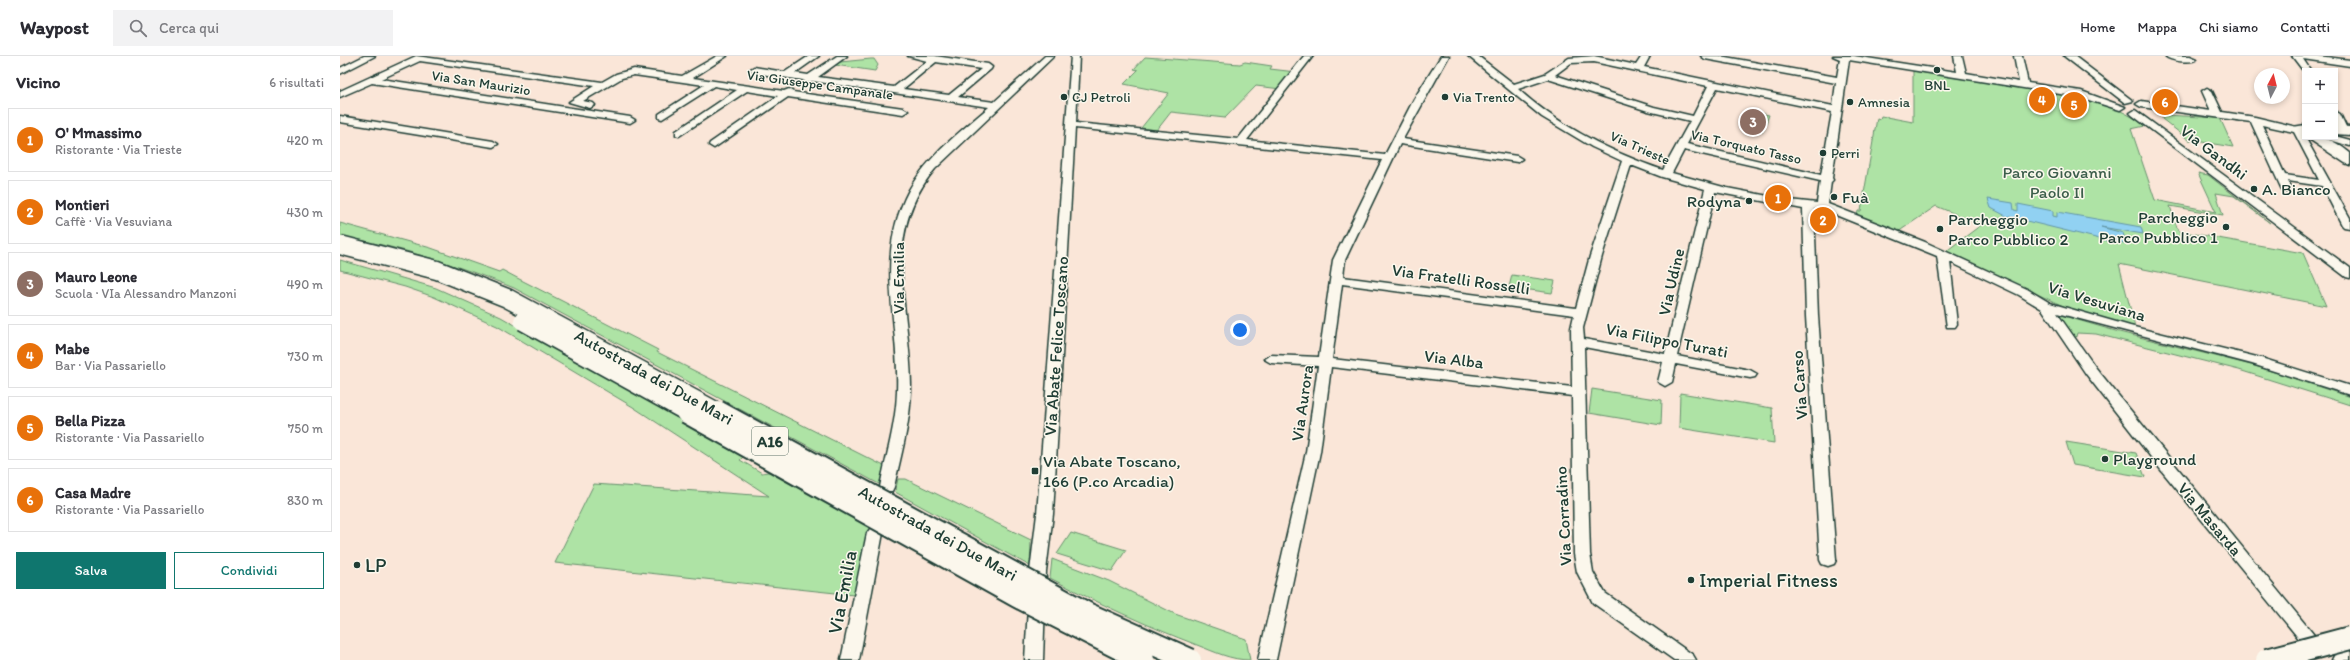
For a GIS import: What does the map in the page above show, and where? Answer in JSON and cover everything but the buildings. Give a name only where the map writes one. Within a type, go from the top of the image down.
[{"type":"highway","points":[[2319,140],[2336,149],[2350,160]]},
{"type":"highway","name":"Autostrada dei Due Mari","points":[[340,245],[400,259],[437,270],[507,298],[1087,614],[1148,644],[1190,660]]},
{"type":"highway","name":"Autostrada dei Due Mari","points":[[340,255],[424,278],[493,305],[1024,600],[1143,660]]},
{"type":"highway","points":[[2267,660],[2350,638]]},
{"type":"highway","points":[[2345,660],[2350,659]]},
{"type":"street","points":[[340,71],[371,56]]},
{"type":"street","points":[[684,79],[723,56]]},
{"type":"street","points":[[786,75],[815,56]]},
{"type":"street","points":[[714,145],[843,56]]},
{"type":"street","points":[[912,56],[988,67],[951,98]]},
{"type":"street","name":"Via Emilia","points":[[887,487],[904,391],[896,302],[896,244],[902,219],[914,190],[933,165],[1050,56]]},
{"type":"street","name":"Via Abate Felice Toscano","points":[[1034,660],[1038,571],[1045,514],[1075,56]]},
{"type":"street","points":[[1240,143],[1309,56]]},
{"type":"street","points":[[1071,125],[1388,158],[1445,56]]},
{"type":"street","name":"Via Trieste","points":[[1472,56],[1551,119],[1627,161],[1710,189],[1808,207],[1822,206]]},
{"type":"street","points":[[1639,68],[1646,56]]},
{"type":"street","points":[[1704,56],[1842,81]]},
{"type":"street","points":[[1822,206],[1828,180],[1842,81],[1842,56],[1891,60],[1962,76],[2255,120],[2302,131]]},
{"type":"street","points":[[1958,56],[1962,76]]},
{"type":"street","points":[[2018,56],[2024,85]]},
{"type":"street","points":[[2068,56],[2123,101],[2135,113],[2215,114]]},
{"type":"street","points":[[2169,56],[2192,58]]},
{"type":"street","points":[[2297,56],[2349,59]]},
{"type":"street","points":[[2297,56],[2304,68]]},
{"type":"street","points":[[2339,56],[2349,59]]},
{"type":"street","points":[[340,94],[422,57],[604,85]]},
{"type":"street","points":[[1512,88],[1548,76],[1569,61],[1592,58],[1837,110]]},
{"type":"street","points":[[896,90],[935,59]]},
{"type":"street","points":[[754,70],[996,105]]},
{"type":"street","name":"Via Giuseppe Campanale","points":[[562,109],[626,73],[634,72],[903,111]]},
{"type":"street","points":[[1548,76],[1651,109],[1695,119]]},
{"type":"street","name":"Via San Maurizio","points":[[371,80],[630,120]]},
{"type":"street","points":[[662,116],[713,84]]},
{"type":"street","points":[[1666,175],[1714,84]]},
{"type":"street","points":[[679,133],[746,88]]},
{"type":"street","points":[[2207,91],[2215,114]]},
{"type":"street","points":[[574,102],[590,105]]},
{"type":"street","name":"Via Gandhi","points":[[2141,104],[2148,107],[2159,124],[2350,267]]},
{"type":"street","name":"Via Gandhi","points":[[2135,113],[2350,274]]},
{"type":"street","points":[[340,119],[493,144]]},
{"type":"street","points":[[2255,120],[2286,190]]},
{"type":"street","points":[[2338,121],[2344,134]]},
{"type":"street","points":[[1397,140],[1517,159]]},
{"type":"street","points":[[2307,140],[2348,225]]},
{"type":"street","name":"Via Torquato Tasso","points":[[1682,146],[1828,180]]},
{"type":"street","name":"Via Aurora","points":[[1267,660],[1313,452],[1337,280],[1343,251],[1388,158]]},
{"type":"street","name":"Via Corradino","points":[[1627,161],[1581,312],[1577,342],[1581,542],[1585,572],[1599,598],[1627,619],[1668,644],[1687,660]]},
{"type":"street","points":[[2280,176],[2327,184]]},
{"type":"street","name":"Via Udine","points":[[1665,382],[1672,359],[1710,189]]},
{"type":"street","name":"Via Vesuviana","points":[[1822,206],[1921,244],[2023,292],[2046,306],[2127,329],[2256,361],[2350,391]]},
{"type":"street","name":"Via Carso","points":[[1808,207],[1812,316],[1828,560]]},
{"type":"street","points":[[1943,255],[1951,324]]},
{"type":"street","name":"Via Fratelli Rosselli","points":[[1337,280],[1581,312]]},
{"type":"street","name":"Via Masarda","points":[[2046,306],[2091,371],[2161,460],[2306,635]]},
{"type":"street","name":"Via Filippo Turati","points":[[1577,342],[1750,374]]},
{"type":"street","name":"Via Alba","points":[[1271,359],[1326,362],[1578,392]]},
{"type":"street","name":"Via Emilia","points":[[850,660],[875,532]]},
{"type":"green space","points":[[1145,57],[1240,64],[1245,62],[1272,66],[1270,69],[1296,72],[1281,89],[1256,86],[1225,118],[1171,112],[1157,130],[1141,128],[1169,93],[1124,84],[1138,70],[1134,69]]},
{"type":"green space","points":[[874,59],[878,65],[875,71],[835,65],[840,62]]},
{"type":"green space","name":"Parco Giovanni Paolo II","points":[[1913,71],[2084,98],[2124,113],[2145,126],[2131,129],[2155,200],[2216,212],[2198,173],[2208,175],[2270,223],[2234,196],[2216,193],[2223,215],[2170,206],[2178,231],[2303,253],[2326,306],[2119,264],[2135,327],[2072,310],[1945,252],[1981,225],[1936,206],[1898,232],[1857,217],[1858,211],[1861,211],[1877,118],[1880,119],[1881,116],[1913,122]]},
{"type":"green space","points":[[1754,112],[1769,115],[1763,131],[1747,128]]},
{"type":"green space","points":[[2165,115],[2220,118],[2233,147],[2189,140],[2162,119]]},
{"type":"green space","points":[[340,223],[431,248],[499,272],[502,270],[658,350],[657,352],[884,466],[879,484],[514,288],[472,272],[407,251],[340,236]]},
{"type":"green space","points":[[340,260],[436,288],[501,317],[744,456],[740,460],[762,473],[773,471],[870,527],[870,537],[854,595],[555,563],[594,484],[769,496],[633,407],[497,326],[434,297],[405,287],[340,270]]},
{"type":"green space","points":[[1512,275],[1555,281],[1552,293],[1509,287]]},
{"type":"green space","points":[[2057,314],[2119,332],[2259,367],[2350,397],[2350,405],[2239,370],[2096,334],[2077,333],[2075,340]]},
{"type":"green space","points":[[1592,389],[1662,400],[1661,425],[1589,413]]},
{"type":"green space","points":[[1680,393],[1772,408],[1774,443],[1679,428]]},
{"type":"green space","name":"Playground","points":[[2066,442],[2136,453],[2145,477],[2073,465]]},
{"type":"green space","points":[[898,479],[906,479],[1031,540],[1030,566],[895,492]]},
{"type":"green space","points":[[1071,533],[1126,550],[1112,571],[1057,554]]},
{"type":"green space","points":[[1052,559],[1109,581],[1175,614],[1246,639],[1250,660],[1236,659],[1178,638],[1123,614],[1050,578]]},
{"type":"water","points":[[1988,199],[2013,203],[2014,210],[2018,211],[2018,204],[2053,211],[2053,216],[2057,217],[2057,212],[2141,227],[2143,234],[2101,227],[2123,233],[2126,243],[2112,242],[2006,216],[1991,208]]},
{"type":"tunnel","points":[[2314,643],[2329,660]]},
{"type":"place","name":"BNL","points":[[1937,70]]},
{"type":"place","name":"CJ Petroli","points":[[1064,97]]},
{"type":"place","name":"Via Trento","points":[[1445,97]]},
{"type":"place","name":"Mabe","points":[[2042,100]]},
{"type":"place","name":"Amnesia","points":[[1850,102]]},
{"type":"place","name":"Casa Madre","points":[[2165,102]]},
{"type":"place","name":"Bella Pizza","points":[[2074,105]]},
{"type":"place","name":"Mauro Leone","points":[[1753,122]]},
{"type":"place","name":"Perri","points":[[1823,153]]},
{"type":"place","name":"A. Bianco","points":[[2254,189]]},
{"type":"place","name":"Fuà","points":[[1834,197]]},
{"type":"place","name":"O' Mmassimo","points":[[1778,198]]},
{"type":"place","name":"Rodyna","points":[[1749,201]]},
{"type":"place","name":"Montieri","points":[[1823,220]]},
{"type":"place","name":"Parcheggio Parco Pubblico 1","points":[[2226,227]]},
{"type":"place","name":"Parcheggio Parco Pubblico 2","points":[[1940,229]]},
{"type":"place","name":"Playground","points":[[2105,459]]},
{"type":"place","name":"Via Abate Toscano, 166 (P.co Arcadia)","points":[[1035,471]]},
{"type":"place","name":"LP","points":[[357,565]]},
{"type":"place","name":"Imperial Fitness","points":[[1691,580]]}]
